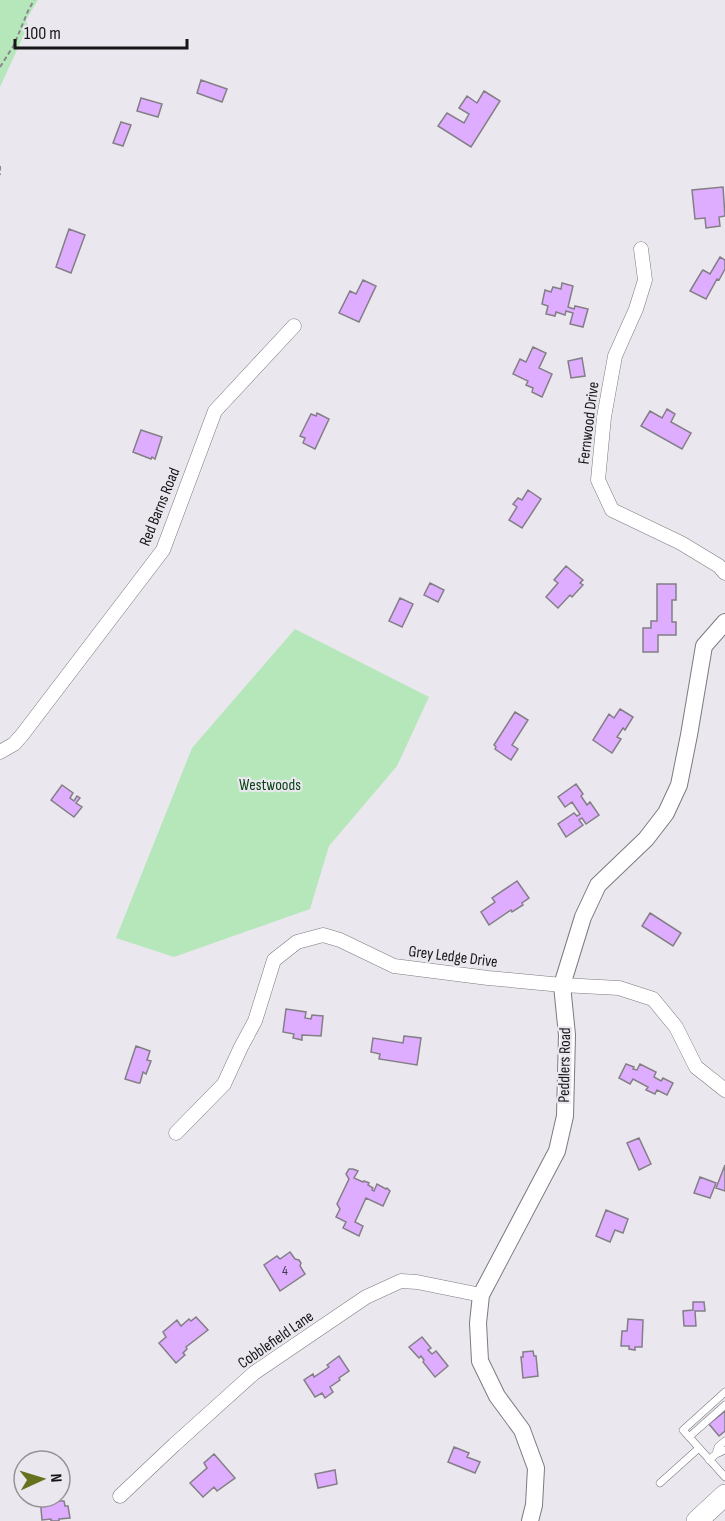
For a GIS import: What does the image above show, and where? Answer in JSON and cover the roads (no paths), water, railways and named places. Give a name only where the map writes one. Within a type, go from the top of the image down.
[{"type":"main road","points":[[697,1521],[725,1495]]},
{"type":"street","name":"Fernwood Drive","points":[[641,249],[645,280],[636,309],[615,356],[604,417],[598,480],[612,510],[681,543],[719,566],[725,573]]},
{"type":"street","name":"Red Barns Road","points":[[0,752],[14,744],[22,735],[163,550],[215,411],[294,326]]},
{"type":"street","name":"Peddlers Road","points":[[530,1521],[534,1505],[536,1468],[522,1430],[497,1396],[480,1361],[478,1323],[481,1295],[556,1151],[565,1116],[567,1035],[562,985],[583,917],[598,885],[646,839],[666,813],[679,785],[704,646],[725,622]]},
{"type":"street","name":"Grey Ledge Drive","points":[[176,1133],[224,1084],[255,1021],[274,960],[297,942],[323,935],[340,940],[394,966],[488,978],[619,988],[653,999],[676,1027],[696,1067],[725,1090]]},
{"type":"street","name":"Cobblefield Lane","points":[[120,1496],[254,1373],[366,1297],[401,1281],[481,1295]]},
{"type":"lane","points":[[725,1392],[683,1430],[725,1477]]},
{"type":"lane","points":[[689,1437],[725,1405]]},
{"type":"lane","points":[[716,1454],[718,1447],[725,1441]]},
{"type":"lane","points":[[660,1483],[699,1448]]},
{"type":"lane","points":[[709,1460],[725,1450]]},
{"type":"park label","name":"Westwoods","points":[[270,785]]}]
